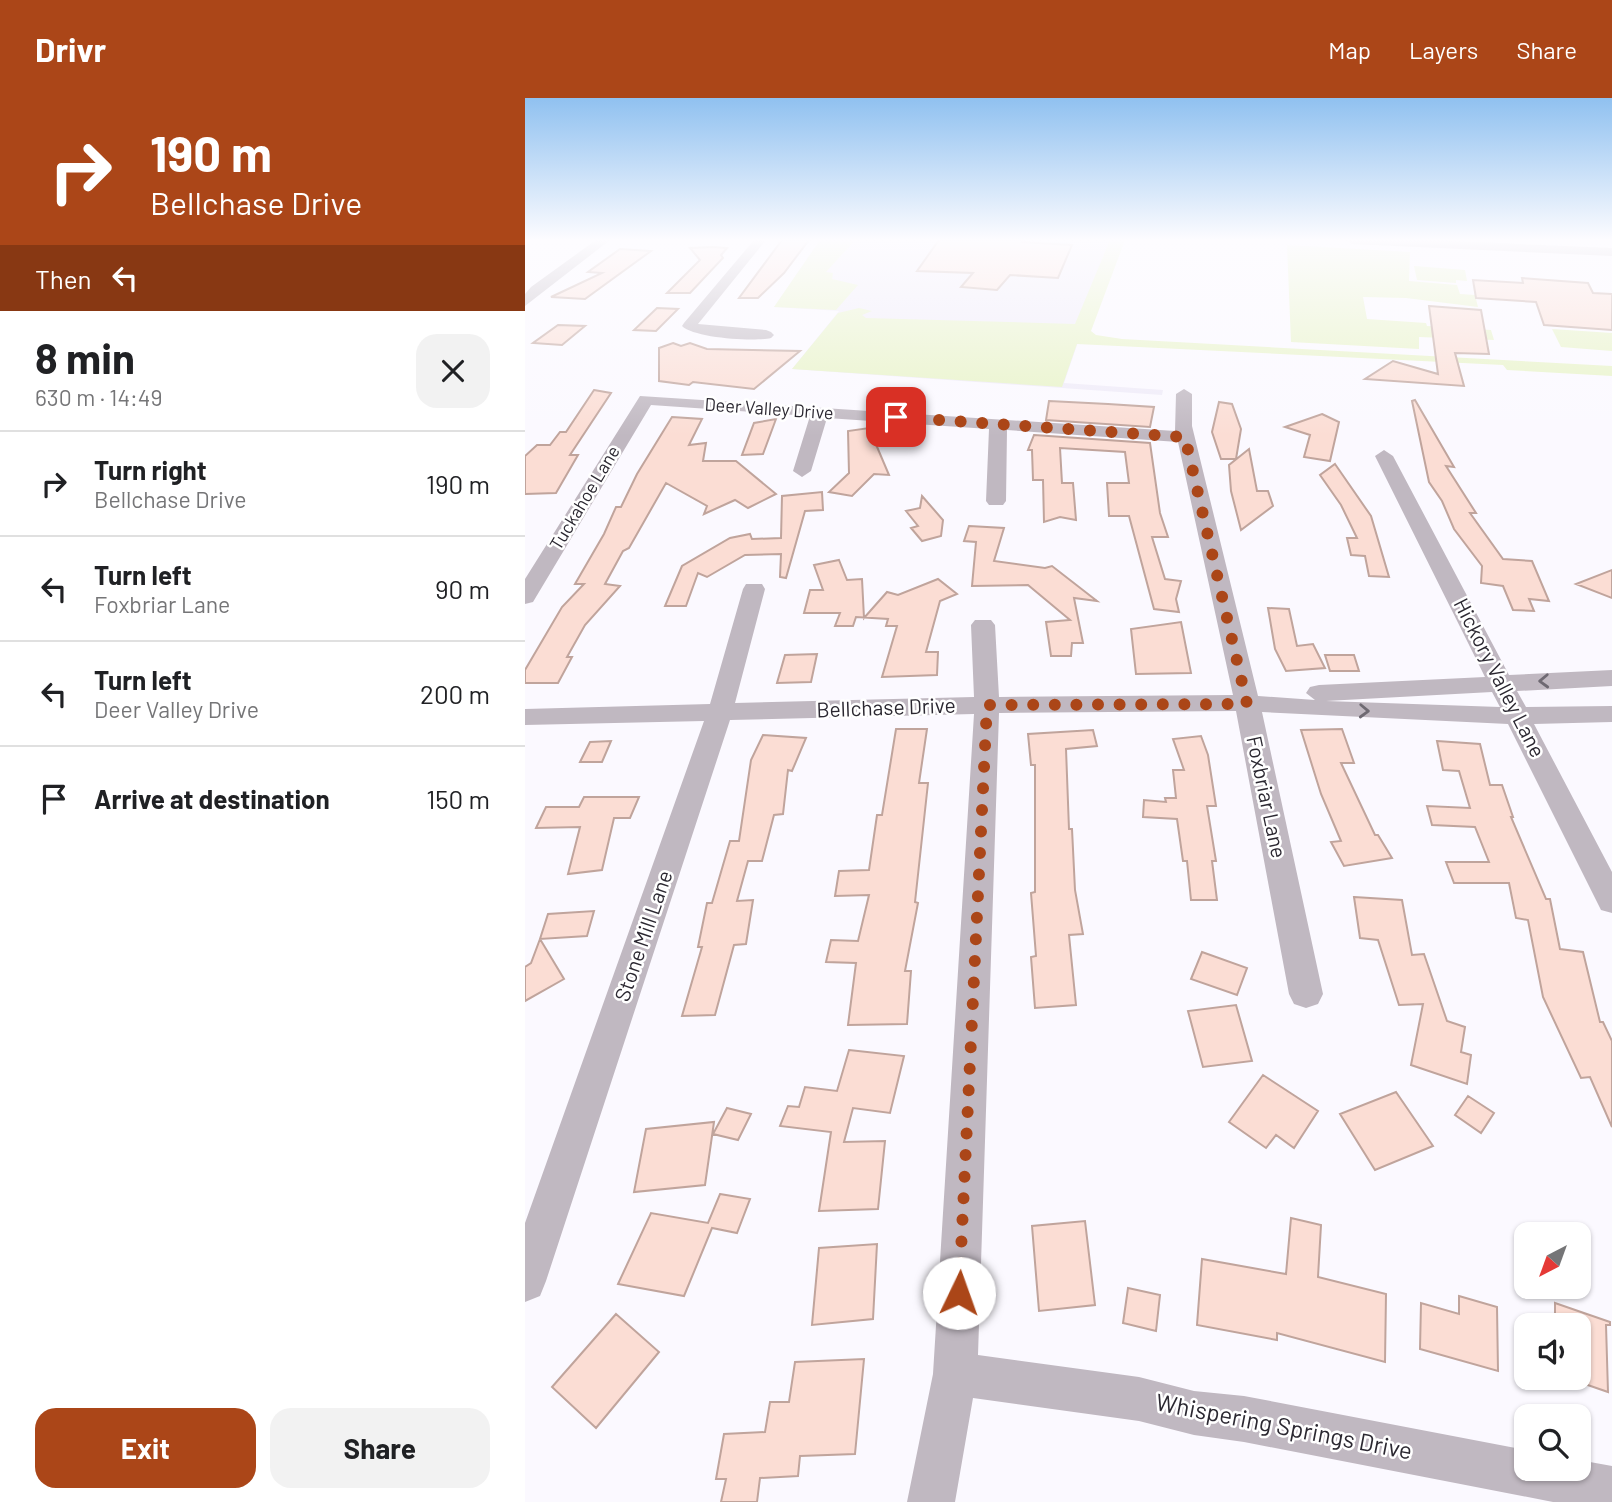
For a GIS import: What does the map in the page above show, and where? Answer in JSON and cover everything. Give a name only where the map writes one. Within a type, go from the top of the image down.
[{"type":"street","points":[[707,306],[689,327],[704,331],[766,335]]},
{"type":"street","name":"Foxbriar Lane","points":[[1184,394],[1185,437],[1247,704],[1306,995]]},
{"type":"street","name":"Deer Valley Drive","points":[[646,400],[1185,437]]},
{"type":"street","name":"Tuckahoe Lane","points":[[525,597],[646,400]]},
{"type":"street","points":[[802,471],[820,412]]},
{"type":"street","points":[[996,501],[998,423]]},
{"type":"street","name":"Hickory Valley Lane","points":[[1384,456],[1612,901]]},
{"type":"street","name":"Stone Mill Lane","points":[[525,1281],[720,713],[754,589]]},
{"type":"street","points":[[931,1502],[955,1374],[987,705],[983,625]]},
{"type":"street","name":"Bellchase Drive","points":[[1247,704],[1322,693],[1612,678]]},
{"type":"street","name":"Bellchase Drive","points":[[525,717],[987,705],[1247,704],[1519,716],[1612,714]]},
{"type":"street","name":"Whispering Springs Drive","points":[[955,1374],[1139,1399],[1194,1413],[1244,1419],[1612,1490]]},
{"type":"shaded area","points":[[1091,306],[1064,383],[1163,390],[1162,395],[792,369],[839,311],[774,307]]},
{"type":"green space","points":[[775,306],[840,306],[836,310]]},
{"type":"green space","points":[[1083,306],[1101,306],[1091,331],[1096,335],[1122,339],[1612,366],[1612,376],[1507,370],[1503,365],[1077,344],[1062,387],[792,369],[838,313],[859,308],[872,311],[862,315],[866,318],[1075,324]]},
{"type":"green space","points":[[1289,306],[1365,306],[1367,319],[1491,330],[1494,340],[1419,337],[1419,349],[1291,342]]},
{"type":"green space","points":[[1552,329],[1612,333],[1612,351],[1561,347]]},
{"type":"building","points":[[1429,306],[1481,310],[1489,354],[1455,353],[1464,386],[1365,379],[1393,361],[1438,374]]},
{"type":"building","points":[[1537,306],[1612,306],[1612,330],[1544,325]]},
{"type":"building","points":[[657,308],[678,309],[656,331],[634,330]]},
{"type":"building","points":[[558,325],[585,326],[562,345],[533,343]]},
{"type":"building","points":[[673,343],[681,346],[690,343],[707,349],[800,351],[754,389],[693,382],[689,385],[659,381],[659,348]]},
{"type":"building","points":[[594,390],[611,393],[570,455],[578,455],[556,493],[525,494],[525,456],[537,445],[550,445],[560,432],[566,432]]},
{"type":"building","points":[[1415,400],[1454,467],[1446,466],[1476,513],[1470,513],[1503,559],[1532,561],[1549,601],[1529,599],[1534,611],[1513,610],[1503,586],[1481,583],[1482,566],[1454,529],[1442,501],[1429,482],[1412,401]]},
{"type":"building","points":[[1049,401],[1154,407],[1150,427],[1046,420]]},
{"type":"building","points":[[1219,402],[1232,404],[1241,429],[1236,459],[1221,459],[1212,432]]},
{"type":"building","points":[[1322,414],[1339,422],[1330,461],[1304,457],[1310,435],[1285,427]]},
{"type":"building","points":[[672,417],[702,419],[689,445],[706,443],[703,461],[736,461],[776,494],[748,508],[735,500],[704,514],[707,506],[666,483],[605,584],[620,586],[585,625],[567,657],[572,657],[558,683],[525,683],[525,670],[562,607],[584,584],[575,584],[616,507],[621,507],[637,474]]},
{"type":"building","points":[[776,419],[763,454],[742,455],[754,423]]},
{"type":"building","points":[[869,428],[889,475],[874,474],[852,496],[829,492],[849,473],[848,431]]},
{"type":"building","points":[[1034,435],[1150,443],[1160,513],[1168,537],[1152,537],[1165,579],[1181,581],[1176,599],[1179,612],[1154,609],[1129,516],[1109,516],[1107,483],[1129,483],[1125,452],[1060,448],[1062,483],[1073,483],[1076,520],[1060,517],[1044,522],[1043,480],[1033,480],[1032,450],[1028,450]]},
{"type":"building","points":[[1249,449],[1257,491],[1268,491],[1273,506],[1241,530],[1231,491],[1229,465]]},
{"type":"building","points":[[1335,464],[1371,516],[1389,577],[1369,576],[1365,556],[1351,555],[1347,538],[1357,538],[1341,505],[1320,475]]},
{"type":"building","points":[[822,492],[823,510],[805,511],[786,578],[780,577],[781,554],[745,555],[707,577],[698,573],[686,606],[665,606],[682,566],[730,538],[750,534],[752,539],[781,538],[782,496]]},
{"type":"building","points":[[922,496],[943,520],[941,536],[922,541],[911,528],[918,526],[906,511],[920,508]]},
{"type":"building","points":[[969,526],[1004,528],[994,561],[1045,568],[1052,566],[1097,601],[1074,598],[1083,643],[1072,643],[1071,656],[1051,656],[1046,622],[1070,620],[1028,585],[972,586],[976,542],[964,541]]},
{"type":"building","points":[[839,560],[847,580],[862,579],[864,617],[856,617],[853,626],[835,626],[840,613],[804,613],[810,590],[823,590],[814,565]]},
{"type":"building","points":[[1612,570],[1612,598],[1576,584]]},
{"type":"building","points":[[938,579],[957,594],[940,601],[926,652],[938,652],[937,675],[882,677],[897,626],[886,626],[888,619],[864,618],[887,592],[898,595]]},
{"type":"building","points":[[1268,608],[1289,609],[1297,646],[1313,644],[1325,668],[1286,671],[1275,649]]},
{"type":"building","points":[[1181,622],[1191,673],[1136,674],[1131,629]]},
{"type":"building","points":[[817,654],[811,682],[777,683],[785,655]]},
{"type":"building","points":[[1325,655],[1354,655],[1359,671],[1330,671]]},
{"type":"building","points":[[896,729],[927,729],[919,783],[928,783],[915,902],[918,903],[905,971],[911,971],[907,1024],[848,1025],[856,963],[826,962],[831,940],[858,941],[869,895],[835,896],[839,871],[869,870],[877,815],[882,815]]},
{"type":"building","points":[[1342,729],[1354,763],[1341,763],[1375,835],[1378,835],[1392,858],[1344,866],[1331,842],[1341,841],[1321,794],[1301,730]]},
{"type":"building","points":[[1093,730],[1097,746],[1066,749],[1069,829],[1072,829],[1075,890],[1083,934],[1069,935],[1076,1005],[1035,1008],[1031,957],[1036,956],[1031,893],[1035,892],[1035,765],[1031,765],[1028,734]]},
{"type":"building","points":[[763,735],[806,738],[792,771],[788,770],[783,814],[774,815],[762,861],[748,861],[737,901],[753,900],[746,944],[734,945],[715,1015],[682,1016],[702,947],[698,947],[707,903],[712,903],[730,841],[739,841],[751,760]]},
{"type":"building","points":[[1201,736],[1208,755],[1216,806],[1207,806],[1216,861],[1212,861],[1217,900],[1191,900],[1187,861],[1183,861],[1177,819],[1143,817],[1144,800],[1166,802],[1165,798],[1176,798],[1173,770],[1184,770],[1173,739]]},
{"type":"building","points":[[611,741],[602,762],[580,762],[590,742]]},
{"type":"building","points":[[1437,741],[1480,744],[1490,785],[1502,785],[1511,817],[1546,899],[1550,899],[1560,949],[1583,952],[1600,1022],[1603,1022],[1612,1041],[1612,1127],[1590,1077],[1581,1078],[1543,997],[1528,920],[1516,918],[1509,883],[1454,883],[1446,862],[1489,862],[1475,827],[1432,825],[1427,806],[1470,808],[1459,771],[1443,770]]},
{"type":"building","points":[[584,797],[639,797],[630,818],[614,818],[602,870],[568,874],[580,827],[536,828],[546,807],[579,807]]},
{"type":"building","points":[[1354,897],[1402,900],[1412,955],[1424,954],[1447,1021],[1465,1027],[1461,1052],[1471,1055],[1467,1084],[1411,1065],[1423,1004],[1399,1005],[1378,940],[1360,938]]},
{"type":"building","points":[[594,911],[587,936],[540,939],[548,914]]},
{"type":"building","points":[[540,939],[564,979],[525,1001],[525,967],[531,963]]},
{"type":"building","points":[[1202,952],[1247,968],[1237,995],[1191,979]]},
{"type":"building","points":[[1236,1005],[1252,1061],[1203,1067],[1188,1011]]},
{"type":"building","points":[[849,1050],[904,1056],[890,1113],[853,1108],[844,1142],[885,1141],[878,1209],[819,1211],[831,1132],[780,1126],[788,1106],[799,1107],[805,1087],[837,1091]]},
{"type":"building","points":[[1263,1075],[1318,1111],[1294,1148],[1276,1135],[1266,1148],[1229,1122]]},
{"type":"building","points":[[1396,1092],[1433,1146],[1375,1170],[1340,1114]]},
{"type":"building","points":[[1468,1096],[1494,1113],[1481,1133],[1455,1115]]},
{"type":"building","points":[[727,1108],[751,1114],[738,1140],[713,1134]]},
{"type":"building","points":[[714,1122],[705,1185],[634,1192],[646,1129]]},
{"type":"building","points":[[720,1194],[750,1199],[737,1233],[712,1228],[684,1296],[618,1284],[651,1213],[708,1223]]},
{"type":"building","points":[[1291,1218],[1321,1225],[1318,1277],[1386,1294],[1385,1362],[1277,1333],[1277,1340],[1197,1325],[1202,1259],[1286,1274]]},
{"type":"building","points":[[1085,1221],[1095,1305],[1039,1311],[1032,1226]]},
{"type":"building","points":[[877,1244],[873,1319],[812,1325],[819,1248]]},
{"type":"building","points":[[1128,1288],[1160,1295],[1156,1331],[1123,1323]]},
{"type":"building","points":[[1459,1296],[1497,1307],[1498,1371],[1420,1349],[1421,1303],[1459,1314]]},
{"type":"building","points":[[1555,1303],[1584,1313],[1555,1313]]},
{"type":"building","points":[[616,1314],[659,1352],[596,1428],[552,1387]]},
{"type":"building","points":[[1591,1315],[1610,1322],[1610,1325],[1606,1325],[1608,1392],[1591,1386]]},
{"type":"building","points":[[864,1359],[855,1454],[800,1456],[798,1476],[760,1478],[757,1502],[721,1502],[726,1479],[716,1479],[724,1434],[765,1432],[770,1402],[789,1402],[795,1362]]},
{"type":"route","points":[[896,417],[1185,437],[1247,704],[987,705],[959,1293]]}]
